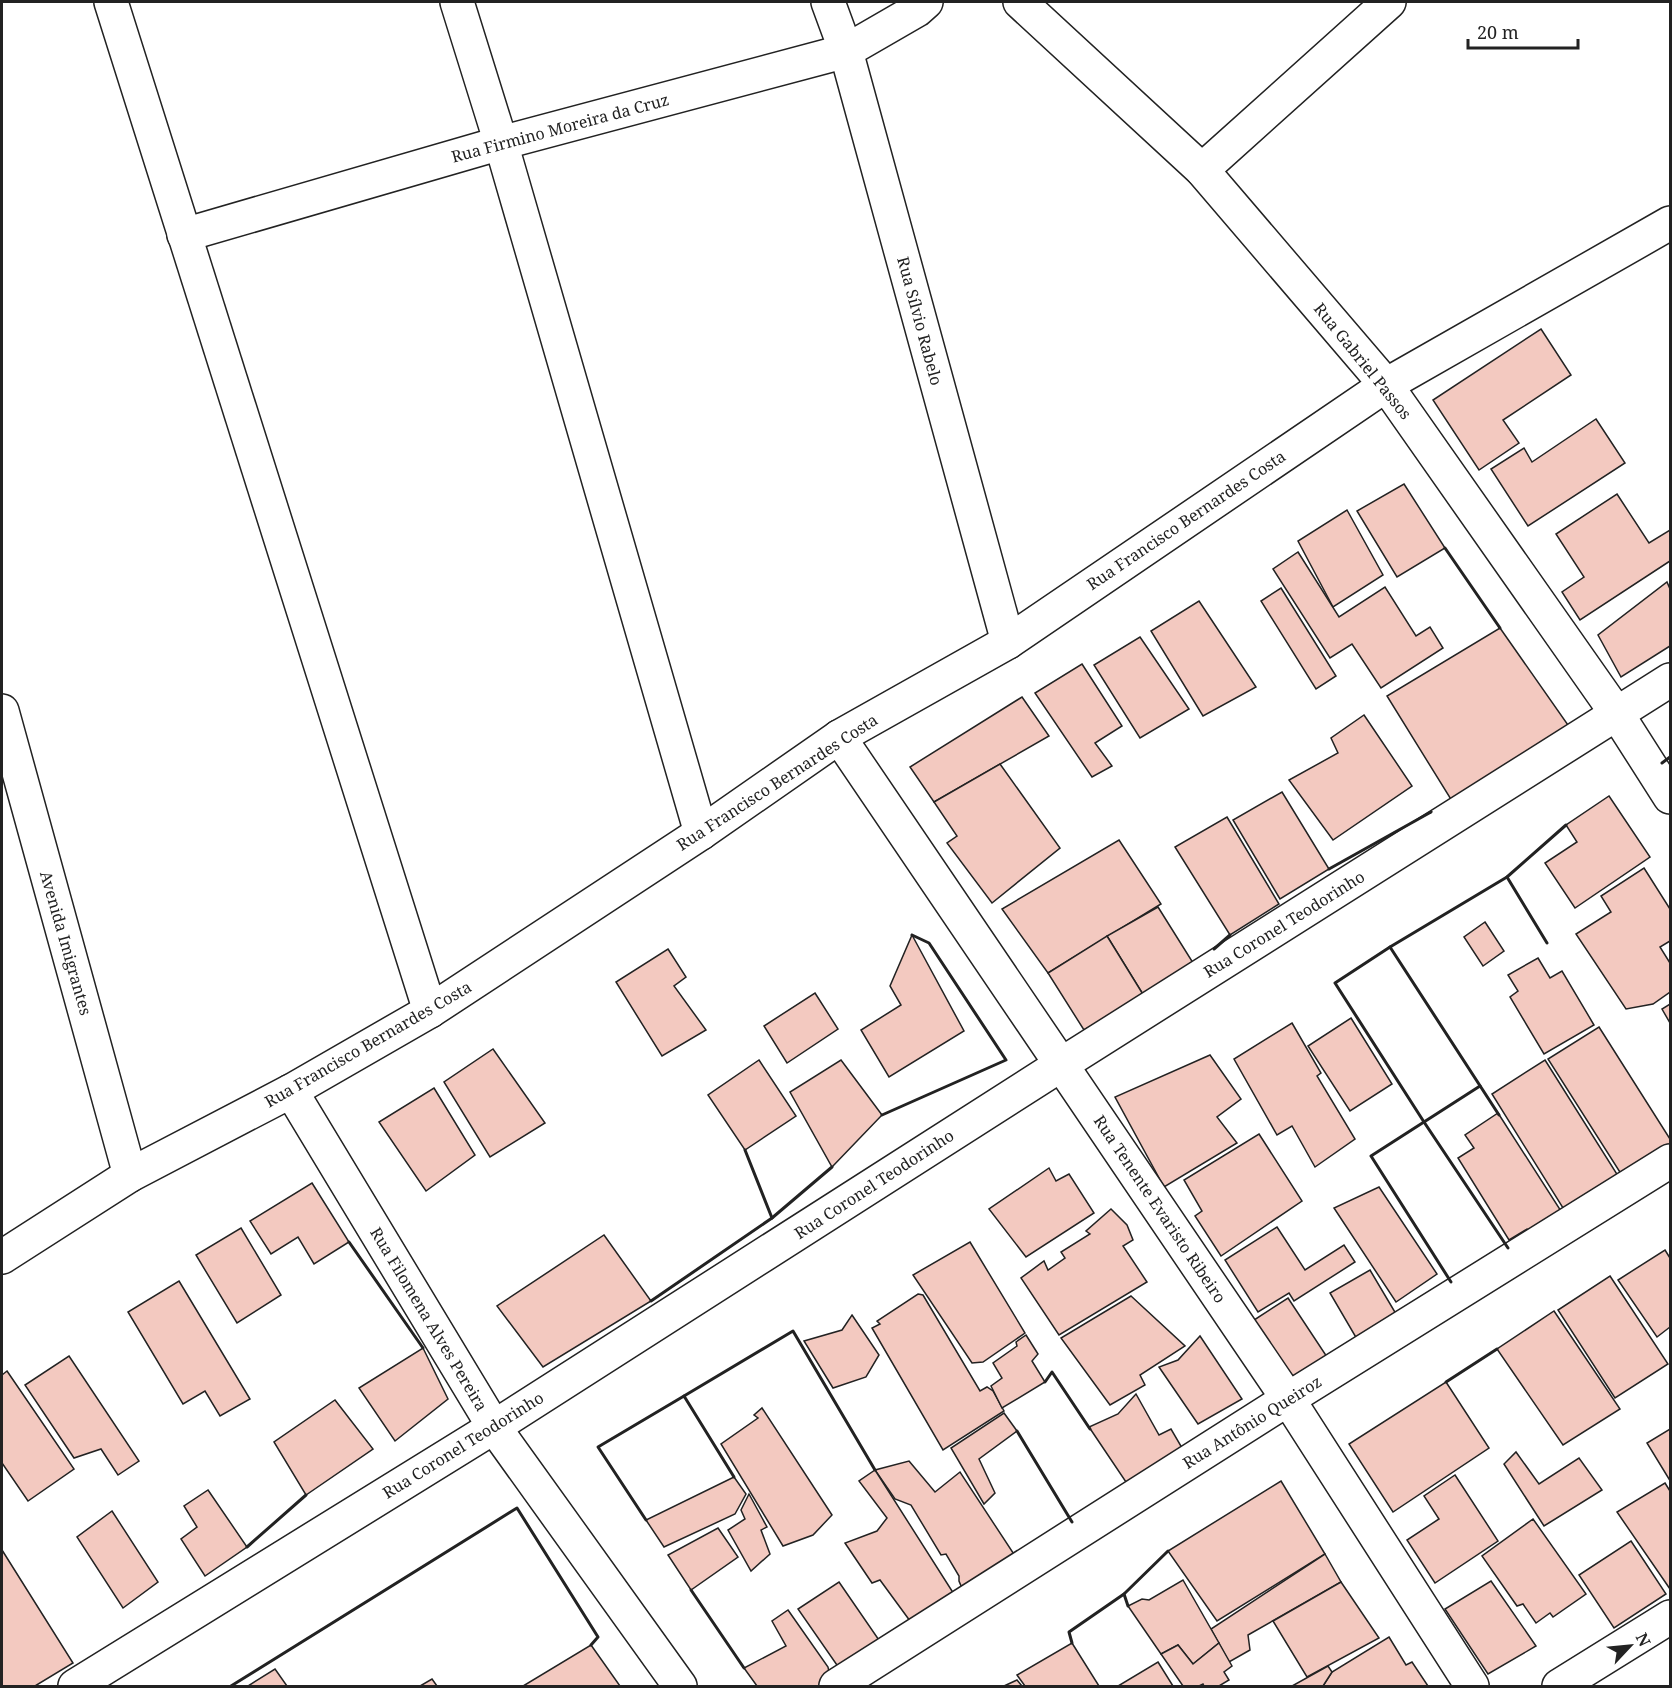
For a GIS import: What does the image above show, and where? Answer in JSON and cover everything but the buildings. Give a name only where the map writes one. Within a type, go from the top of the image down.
[{"type":"street","points":[[111,2],[430,1011]]},
{"type":"street","points":[[457,2],[501,143],[701,832]]},
{"type":"street","name":"Rua Sílvio Rabelo","points":[[828,2],[846,51],[1008,642]]},
{"type":"street","name":"Rua Firmino Moreira da Cruz","points":[[184,236],[501,143],[846,51],[917,10],[926,2]]},
{"type":"street","name":"Rua Gabriel Passos","points":[[1020,2],[1203,170],[1386,385],[1617,714],[1671,797]]},
{"type":"street","points":[[1203,170],[1389,2]]},
{"type":"street","name":"Rua Francisco Bernardes Costa","points":[[2,1257],[130,1175],[291,1091],[430,1011],[701,832],[839,737],[1008,642],[1386,385],[1671,224]]},
{"type":"street","name":"Rua Coronel Teodorinho","points":[[75,1686],[494,1427],[1062,1064],[1671,680]]},
{"type":"street","name":"Avenida Imigrantes","points":[[2,711],[130,1175]]},
{"type":"street","name":"Rua Tenente Evaristo Ribeiro","points":[[839,737],[1288,1399],[1472,1686]]},
{"type":"street","name":"Rua Filomena Alves Pereira","points":[[291,1091],[494,1427],[680,1686]]},
{"type":"street","name":"Rua Antônio Queiroz","points":[[836,1686],[1288,1399],[1671,1161]]},
{"type":"street","points":[[1559,1686],[1671,1617]]},
{"type":"wall","points":[[1445,548],[1500,628]]},
{"type":"wall","points":[[1662,763],[1670,757]]},
{"type":"wall","points":[[1329,869],[1431,812]]},
{"type":"wall","points":[[1390,947],[1507,877],[1566,825]]},
{"type":"wall","points":[[1507,877],[1547,943]]},
{"type":"wall","points":[[882,1115],[1006,1060],[929,943],[912,935]]},
{"type":"wall","points":[[1214,949],[1230,935]]},
{"type":"wall","points":[[1499,1115],[1390,947],[1335,983],[1508,1248]]},
{"type":"wall","points":[[1451,1282],[1371,1156],[1480,1086]]},
{"type":"wall","points":[[745,1150],[772,1218]]},
{"type":"wall","points":[[651,1301],[772,1218],[832,1167]]},
{"type":"wall","points":[[349,1242],[423,1348]]},
{"type":"wall","points":[[684,1396],[793,1331],[875,1470]]},
{"type":"wall","points":[[1446,1382],[1497,1349]]},
{"type":"wall","points":[[1045,1382],[1052,1372],[1090,1429]]},
{"type":"wall","points":[[646,1520],[598,1447],[684,1396],[734,1477]]},
{"type":"wall","points":[[1017,1431],[1072,1522]]},
{"type":"wall","points":[[247,1547],[306,1495]]},
{"type":"wall","points":[[231,1686],[517,1508],[598,1637],[591,1645]]},
{"type":"wall","points":[[1124,1594],[1168,1551]]},
{"type":"wall","points":[[691,1590],[744,1668]]},
{"type":"wall","points":[[1072,1643],[1069,1632],[1124,1594],[1128,1606]]}]
